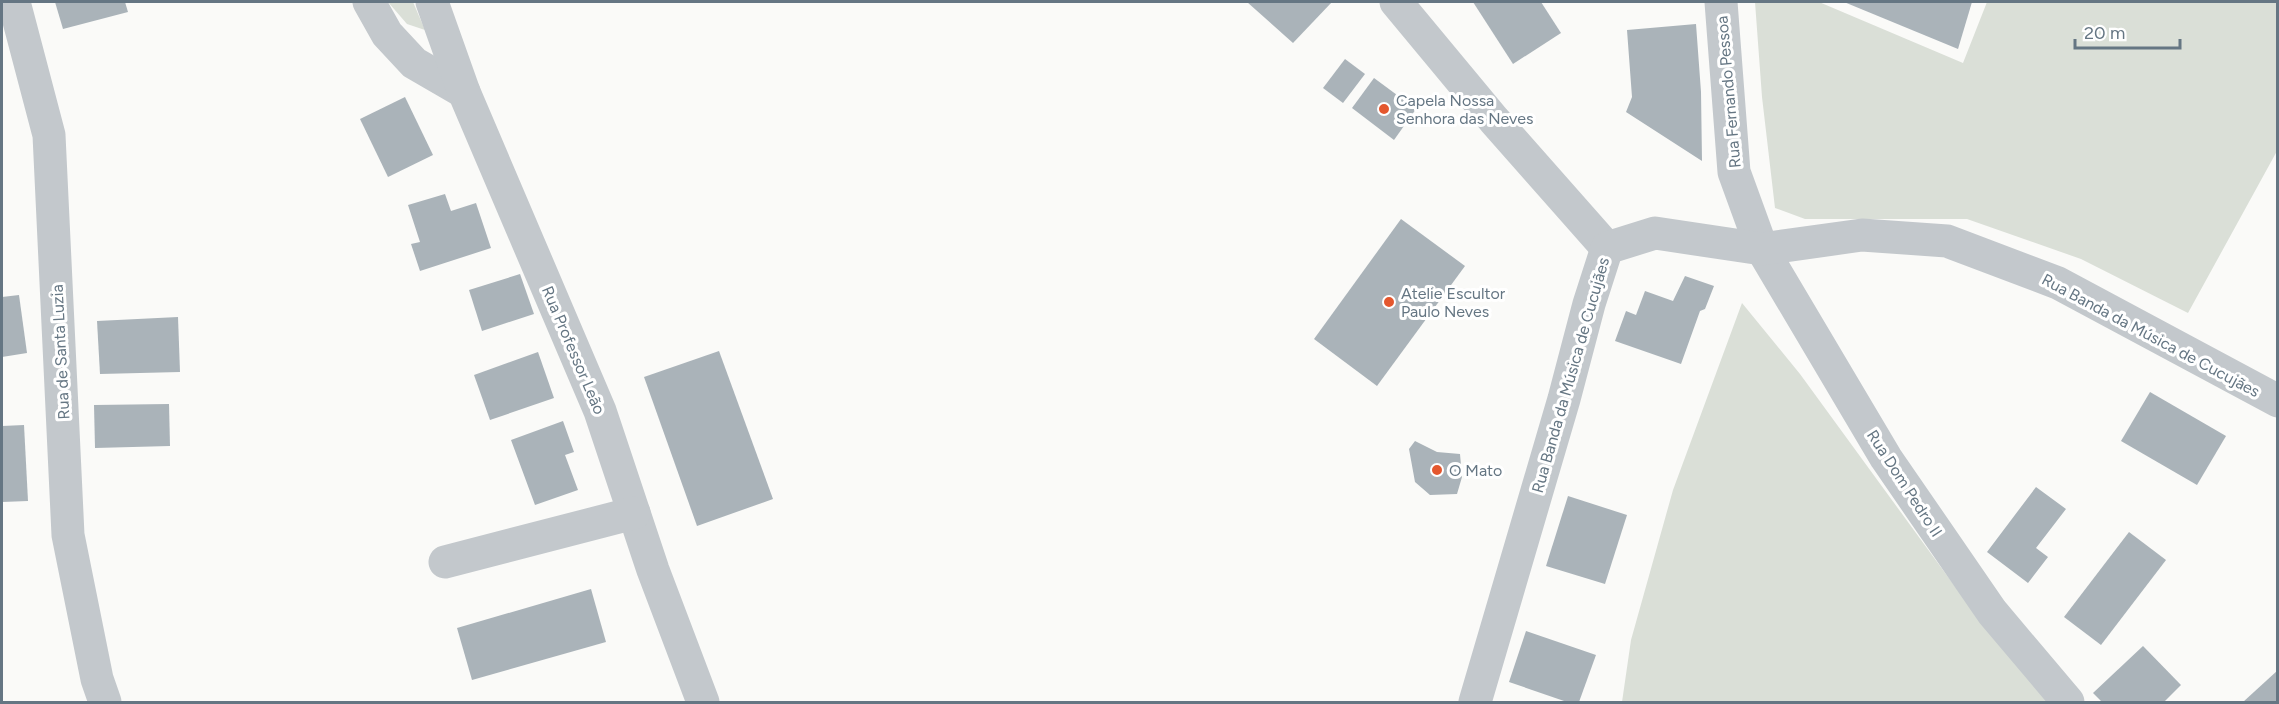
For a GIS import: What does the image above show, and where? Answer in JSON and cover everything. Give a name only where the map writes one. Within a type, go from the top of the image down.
[{"type":"street","name":"Rua de Santa Luzia","points":[[14,2],[50,135],[68,535],[97,679],[105,702]]},
{"type":"street","points":[[369,2],[387,34],[414,63],[464,92]]},
{"type":"street","name":"Rua Professor Leão","points":[[432,2],[464,92],[600,411],[634,513],[703,702]]},
{"type":"street","points":[[1396,2],[1494,120],[1607,248]]},
{"type":"street","name":"Rua Fernando Pessoa","points":[[1721,2],[1734,172],[1762,249]]},
{"type":"street","name":"Rua Banda da Música de Cucujães","points":[[1475,702],[1564,399],[1588,304],[1607,248],[1655,233],[1762,249],[1862,235],[1947,241],[2058,283],[2277,401]]},
{"type":"street","name":"Rua Dom Pedro II","points":[[1762,249],[1886,458],[1992,612],[2068,702]]},
{"type":"street","points":[[445,562],[634,513]]},
{"type":"shaded area","points":[[388,2],[413,2],[425,30],[407,24]]},
{"type":"shaded area","points":[[1755,2],[1819,2],[1963,63],[1987,2],[2277,2],[2277,151],[2188,313],[2081,259],[1967,219],[1805,219],[1775,208],[1762,97]]},
{"type":"shaded area","points":[[1742,303],[1800,374],[1959,592],[2050,702],[1622,702],[1631,640],[1673,490]]},
{"type":"building","points":[[55,2],[125,2],[128,12],[63,29]]},
{"type":"building","points":[[1247,2],[1332,2],[1293,43]]},
{"type":"building","points":[[1473,2],[1541,2],[1561,33],[1513,64]]},
{"type":"building","points":[[1844,2],[1972,2],[1958,49]]},
{"type":"building","points":[[1696,24],[1701,92],[1702,161],[1626,112],[1632,97],[1627,30]]},
{"type":"building","points":[[1345,59],[1365,74],[1343,103],[1323,88]]},
{"type":"building","name":"Capela Nossa Senhora das Neves","points":[[1374,78],[1416,109],[1394,140],[1352,108]]},
{"type":"building","points":[[405,97],[433,155],[388,177],[360,119]]},
{"type":"building","points":[[445,194],[451,211],[476,203],[491,248],[420,271],[411,244],[420,242],[408,205]]},
{"type":"building","name":"Atelie Escultor Paulo Neves","points":[[1401,219],[1465,266],[1377,386],[1314,339]]},
{"type":"building","points":[[520,274],[534,314],[482,331],[469,290]]},
{"type":"building","points":[[1685,276],[1714,286],[1705,309],[1700,311],[1681,364],[1615,341],[1626,311],[1636,315],[1645,291],[1673,301]]},
{"type":"building","points":[[19,295],[27,353],[2,357],[2,297]]},
{"type":"building","points":[[178,317],[180,372],[100,374],[97,321]]},
{"type":"building","points":[[719,351],[773,499],[697,526],[644,377]]},
{"type":"building","points":[[538,352],[554,398],[490,420],[474,375]]},
{"type":"building","points":[[2150,392],[2226,436],[2197,485],[2121,441]]},
{"type":"building","points":[[169,404],[170,446],[95,448],[94,405]]},
{"type":"building","points":[[563,421],[574,452],[565,455],[578,490],[535,505],[511,440]]},
{"type":"building","points":[[24,425],[28,501],[2,502],[2,426]]},
{"type":"building","name":"O Mato","points":[[1415,441],[1437,452],[1460,454],[1462,477],[1457,494],[1430,495],[1415,482],[1409,449]]},
{"type":"building","points":[[2036,487],[2066,509],[2036,548],[2048,557],[2028,583],[1987,552]]},
{"type":"building","points":[[1568,496],[1627,515],[1605,584],[1546,566]]},
{"type":"building","points":[[2129,532],[2166,560],[2101,645],[2064,617]]},
{"type":"building","points":[[591,589],[606,642],[472,680],[457,628]]},
{"type":"building","points":[[1526,631],[1596,655],[1579,702],[1567,702],[1509,682]]},
{"type":"building","points":[[2143,646],[2181,685],[2164,702],[2102,702],[2093,693]]},
{"type":"building","points":[[2278,670],[2278,702],[2243,702]]},
{"type":"place","name":"Capela Nossa Senhora das Neves","points":[[1384,109]]},
{"type":"place","name":"Atelie Escultor Paulo Neves","points":[[1389,302]]},
{"type":"place","name":"O Mato","points":[[1437,470]]}]
